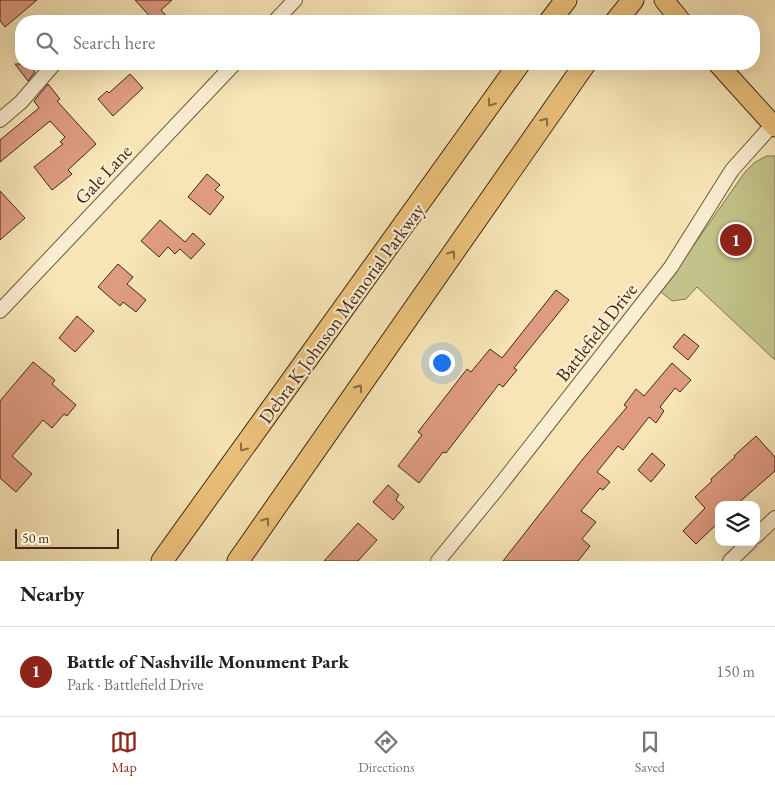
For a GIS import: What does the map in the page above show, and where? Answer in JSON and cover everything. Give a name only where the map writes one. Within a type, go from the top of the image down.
[{"type":"highway","points":[[555,15],[566,0]]},
{"type":"highway","points":[[621,15],[633,0]]},
{"type":"highway","name":"Debra K Johnson Memorial Parkway","points":[[162,561],[515,70]]},
{"type":"highway","points":[[238,561],[581,70]]},
{"type":"main road","points":[[664,0],[676,15]]},
{"type":"main road","points":[[724,70],[774,124]]},
{"type":"street","points":[[281,15],[295,0]]},
{"type":"street","points":[[0,120],[21,102],[49,70]]},
{"type":"street","name":"Gale Lane","points":[[0,311],[228,70]]},
{"type":"street","name":"Battlefield Drive","points":[[438,561],[497,489],[671,267],[732,170],[774,124]]},
{"type":"street","points":[[760,532],[775,518]]},
{"type":"street","points":[[730,561],[746,546]]},
{"type":"green space","points":[[766,156],[775,156],[775,360],[697,287],[686,299],[672,301],[661,292],[745,172],[754,163]]},
{"type":"building","points":[[0,0],[37,0],[19,15],[15,15],[15,19],[5,27],[0,21]]},
{"type":"building","points":[[135,0],[172,0],[161,10],[166,15],[149,15]]},
{"type":"building","points":[[20,70],[34,70],[35,72],[28,81]]},
{"type":"building","points":[[130,74],[143,88],[113,116],[98,99],[107,91],[109,93]]},
{"type":"building","points":[[48,84],[60,99],[57,101],[96,144],[68,170],[72,174],[52,190],[34,167],[63,144],[60,142],[65,137],[50,121],[0,162],[0,140],[39,108],[34,101]]},
{"type":"building","points":[[207,174],[220,185],[215,190],[224,197],[210,215],[188,197]]},
{"type":"building","points":[[0,191],[25,218],[0,240]]},
{"type":"building","points":[[160,220],[185,242],[193,233],[205,244],[191,259],[180,249],[175,254],[168,247],[159,257],[141,241]]},
{"type":"building","points":[[118,264],[133,277],[127,284],[146,300],[136,312],[123,302],[120,306],[98,287]]},
{"type":"building","points":[[556,290],[569,300],[514,368],[517,370],[503,387],[499,384],[446,453],[443,452],[419,483],[398,466],[422,435],[418,432],[467,369],[471,372],[490,349],[502,358]]},
{"type":"building","points":[[77,316],[94,331],[75,352],[59,338]]},
{"type":"building","points":[[684,334],[699,346],[688,360],[673,347]]},
{"type":"building","points":[[33,362],[55,380],[52,384],[76,405],[67,416],[64,414],[52,428],[43,420],[12,456],[32,474],[16,492],[0,478],[0,401]]},
{"type":"building","points":[[672,363],[691,380],[680,392],[675,388],[660,407],[664,411],[656,423],[649,417],[623,450],[618,446],[597,472],[610,482],[603,490],[600,488],[581,511],[596,522],[582,539],[590,546],[578,561],[503,561],[582,460],[627,407],[624,405],[636,389],[644,396]]},
{"type":"building","points":[[756,436],[775,457],[775,471],[741,501],[715,501],[715,526],[696,544],[683,531],[705,508],[695,497]]},
{"type":"building","points":[[652,453],[665,465],[651,482],[638,470]]},
{"type":"building","points":[[388,485],[399,495],[396,500],[404,507],[393,520],[373,502]]},
{"type":"building","points":[[358,523],[377,540],[358,561],[324,561]]},
{"type":"place","name":"Battle of Nashville Monument Park","points":[[736,240]]}]
